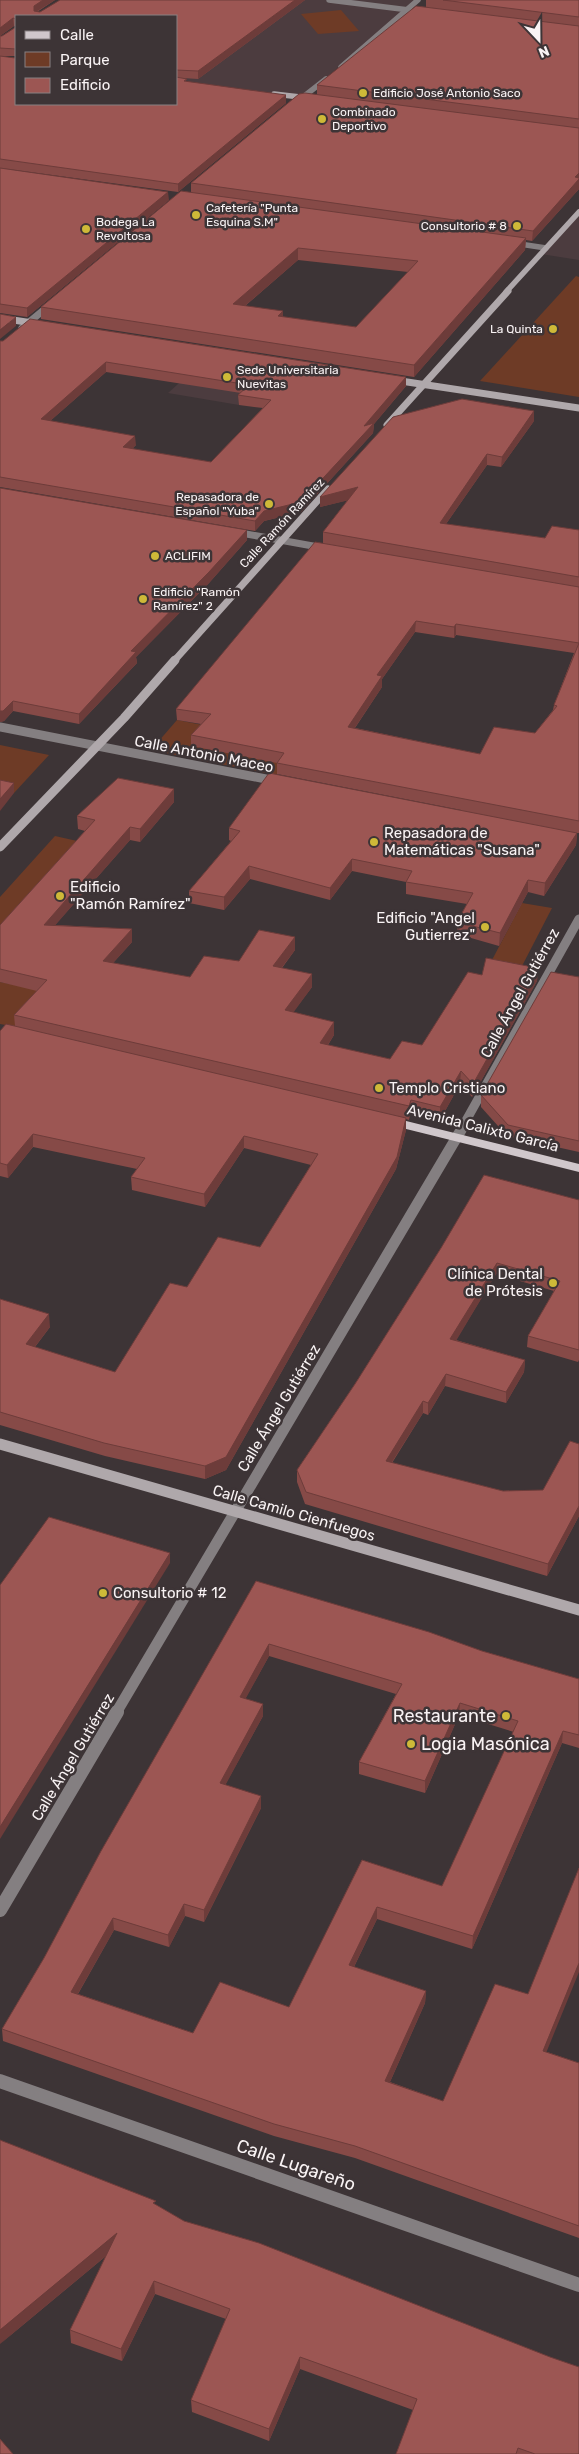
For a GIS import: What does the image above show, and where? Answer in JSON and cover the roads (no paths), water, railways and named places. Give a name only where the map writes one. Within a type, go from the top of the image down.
[{"type":"main road","name":"Avenida Calixto García","points":[[379,1119],[579,1168]]},
{"type":"street","points":[[329,0],[416,11]]},
{"type":"street","points":[[295,104],[418,0]]},
{"type":"street","points":[[264,92],[312,99]]},
{"type":"street","points":[[384,429],[579,212]]},
{"type":"street","points":[[507,242],[546,248]]},
{"type":"street","points":[[14,334],[58,298]]},
{"type":"street","points":[[0,318],[46,325]]},
{"type":"street","points":[[385,379],[579,408]]},
{"type":"street","name":"Calle Ramón Ramírez","points":[[0,847],[97,747],[280,540],[337,480]]},
{"type":"street","points":[[222,530],[328,549]]},
{"type":"street","name":"Calle Antonio Maceo","points":[[0,727],[290,784]]},
{"type":"street","name":"Calle Ángel Gutiérrez","points":[[0,1910],[457,1137],[579,919]]},
{"type":"street","name":"Calle Camilo Cienfuegos","points":[[0,1444],[579,1610]]},
{"type":"street","name":"Calle Lugareño","points":[[0,2080],[579,2285]]},
{"type":"place","name":"Edificio José Antonio Saco","points":[[363,93]]},
{"type":"place","name":"Combinado Deportivo","points":[[322,119]]},
{"type":"place","name":"Cafetería \"Punta Esquina S.M\"","points":[[196,215]]},
{"type":"place","name":"Consultorio # 8","points":[[517,226]]},
{"type":"place","name":"Bodega La Revoltosa","points":[[86,229]]},
{"type":"place","name":"La Quinta","points":[[553,329]]},
{"type":"place","name":"Sede Universitaria Nuevitas","points":[[227,377]]},
{"type":"place","name":"Repasadora de Español \"Yuba\"","points":[[269,504]]},
{"type":"place","name":"ACLIFIM","points":[[155,556]]},
{"type":"place","name":"Edificio \"Ramón Ramírez\" 2","points":[[143,599]]},
{"type":"place","name":"Repasadora de Matemáticas \"Susana\"","points":[[374,842]]},
{"type":"place","name":"Edificio \"Ramón Ramírez\"","points":[[60,896]]},
{"type":"place","name":"Edificio \"Angel Gutierrez\"","points":[[485,927]]},
{"type":"place","name":"Templo Cristiano","points":[[379,1088]]},
{"type":"place","name":"Clínica Dental de Prótesis","points":[[553,1283]]},
{"type":"place","name":"Consultorio # 12","points":[[103,1593]]},
{"type":"place","name":"Restaurante","points":[[506,1716]]},
{"type":"place","name":"Logia Masónica","points":[[411,1744]]}]
